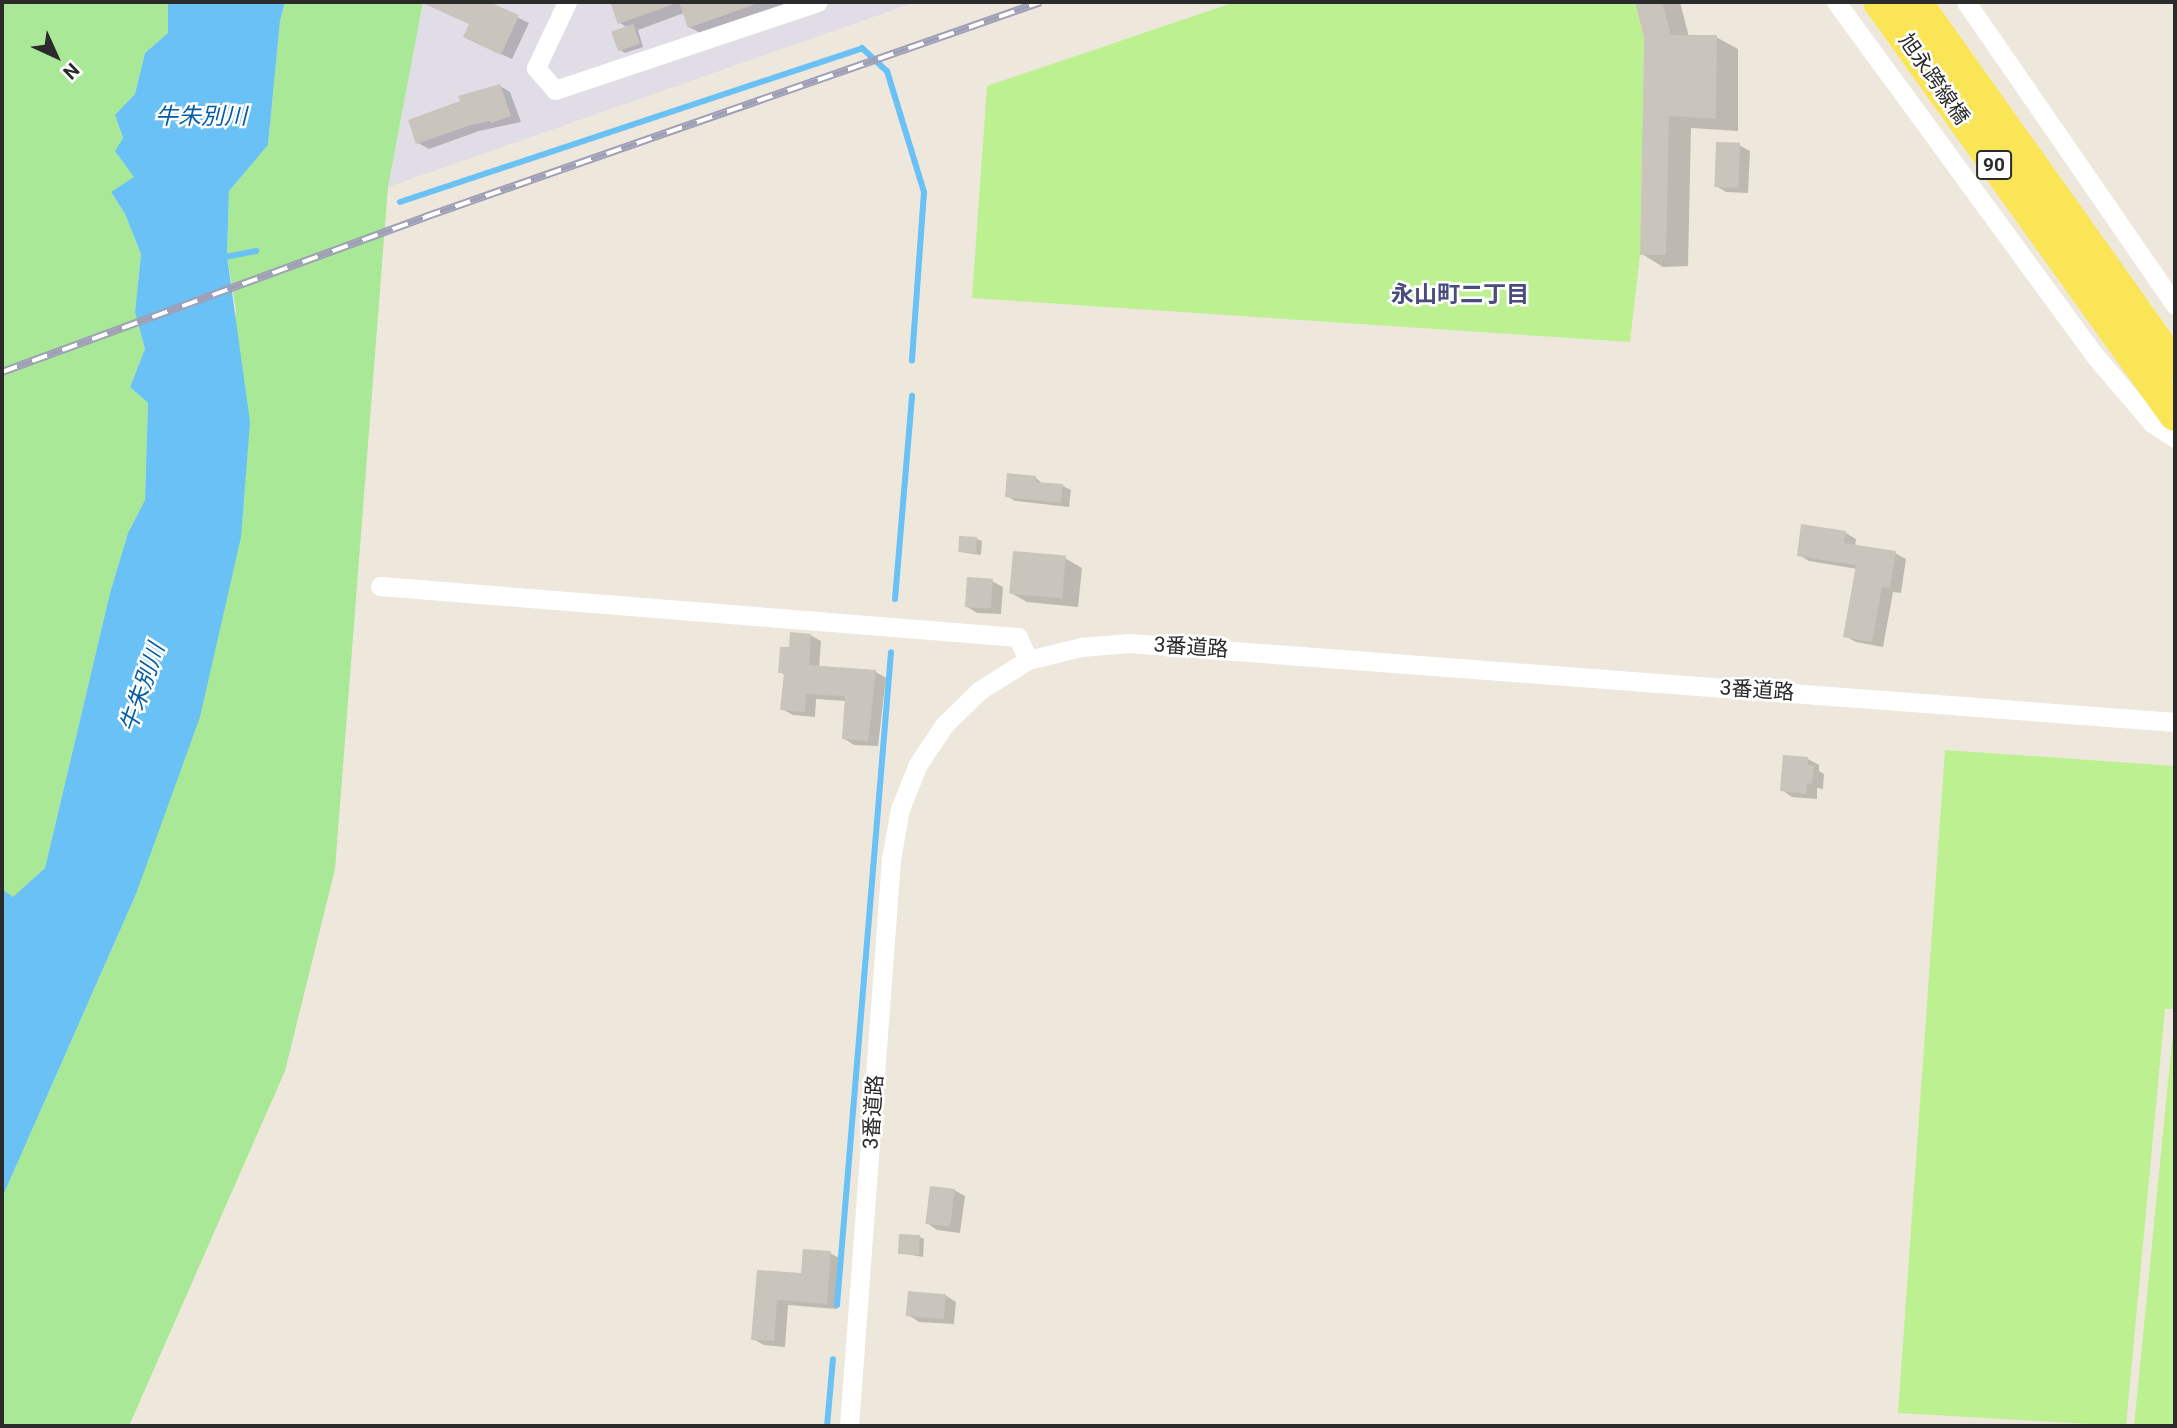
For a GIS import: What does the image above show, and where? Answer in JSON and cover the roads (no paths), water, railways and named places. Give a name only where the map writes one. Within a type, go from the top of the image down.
[{"type":"main road","name":"旭永跨線橋","points":[[1879,2],[2110,328],[2175,415]]},
{"type":"main road","name":"旭永跨線橋","points":[[1916,2],[2175,366]]},
{"type":"street","points":[[567,2],[536,68],[555,90],[818,2]]},
{"type":"street","points":[[1836,2],[2096,357],[2152,423],[2175,438]]},
{"type":"street","points":[[1966,2],[2175,305]]},
{"type":"street","points":[[380,586],[1018,637],[1028,660]]},
{"type":"street","name":"3番道路","points":[[849,1426],[891,859],[900,809],[918,764],[944,725],[980,690],[1028,660],[1080,647],[1129,643],[2175,722]]},
{"type":"water","name":"牛朱別川","points":[[168,2],[285,2],[280,21],[268,145],[229,191],[227,256],[250,422],[241,537],[200,717],[136,894],[2,1198],[2,889],[13,897],[45,868],[110,593],[128,533],[145,500],[148,403],[130,387],[145,349],[135,312],[141,254],[125,214],[111,192],[134,177],[115,151],[123,138],[115,115],[135,94],[145,53],[168,33]]},
{"type":"waterway","points":[[400,202],[862,48],[887,71],[924,192],[912,361]]},
{"type":"waterway","points":[[220,258],[256,251]]},
{"type":"waterway","points":[[895,599],[912,396]]},
{"type":"waterway","points":[[837,1305],[891,652]]},
{"type":"waterway","points":[[827,1426],[833,1359]]},
{"type":"railway","points":[[2,372],[425,217],[1041,2]]},
{"type":"district","name":"永山町二丁目","points":[[1460,295]]}]
